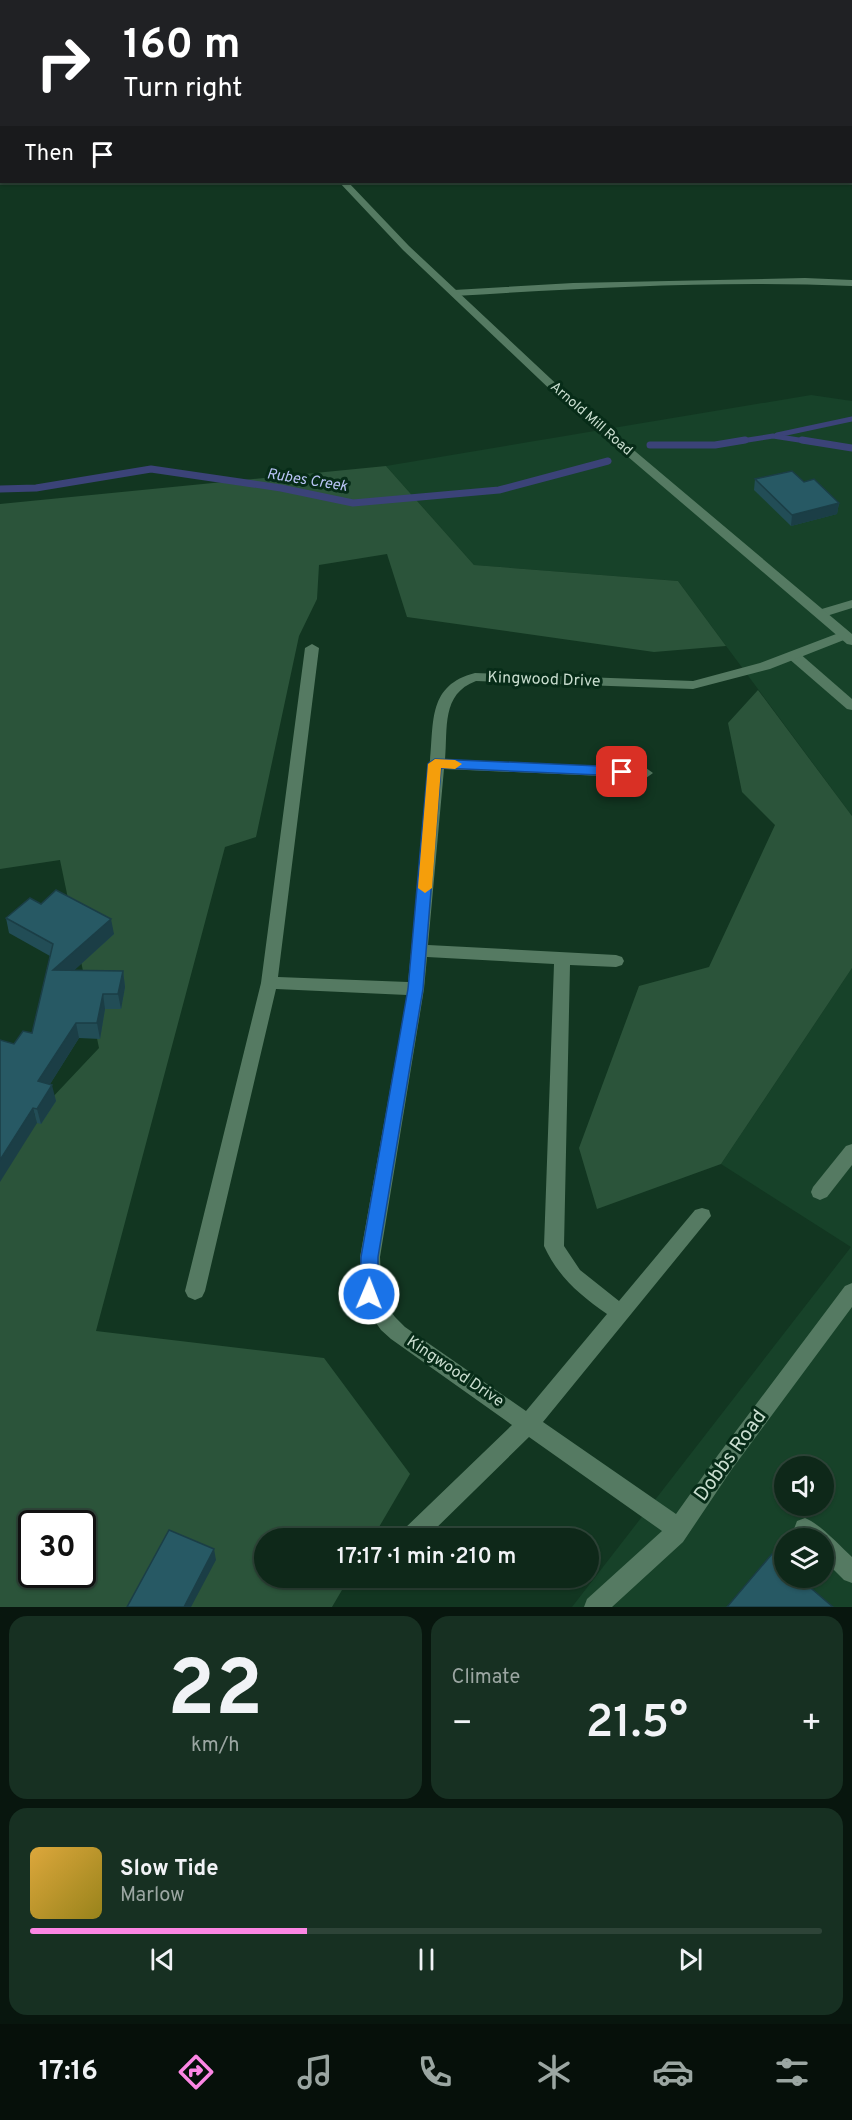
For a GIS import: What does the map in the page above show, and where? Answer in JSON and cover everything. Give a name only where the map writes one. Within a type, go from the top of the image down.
[{"type":"street","name":"Arnold Mill Road","points":[[344,183],[406,248],[562,395],[848,638]]},
{"type":"street","points":[[454,293],[573,286],[805,280],[852,283]]},
{"type":"street","points":[[820,614],[852,604]]},
{"type":"street","name":"Kingwood Drive","points":[[678,1529],[529,1423],[398,1334],[379,1316],[369,1294],[370,1257],[416,989],[442,703],[448,691],[459,682],[475,677],[693,685],[765,666],[848,638]]},
{"type":"street","points":[[195,1291],[269,983],[312,648]]},
{"type":"street","points":[[793,655],[852,706]]},
{"type":"street","points":[[435,764],[646,773]]},
{"type":"street","points":[[420,951],[616,961]]},
{"type":"street","points":[[562,959],[554,1245],[560,1263],[575,1280],[621,1313]]},
{"type":"street","points":[[269,983],[416,989]]},
{"type":"street","points":[[820,1192],[852,1151]]},
{"type":"street","points":[[421,1528],[529,1423],[702,1216]]},
{"type":"street","name":"Dobbs Road","points":[[595,1607],[678,1529],[724,1462],[852,1292]]},
{"type":"street","points":[[834,1555],[852,1572]]},
{"type":"shaded area","points":[[811,395],[852,401],[852,816],[678,581],[474,565],[386,466]]},
{"type":"shaded area","points":[[386,466],[474,565],[678,581],[726,646],[654,652],[407,617],[387,554],[319,565],[317,599],[299,636],[256,837],[225,847],[96,1331],[324,1358],[410,1474],[378,1528],[254,1528],[254,1588],[343,1588],[332,1607],[0,1607],[0,1153],[99,1048],[60,860],[0,869],[0,504]]},
{"type":"shaded area","points":[[758,690],[852,816],[852,968],[721,1164],[597,1209],[579,1148],[639,986],[709,967],[775,825],[742,792],[728,723]]},
{"type":"shaded area","points":[[852,968],[852,1607],[572,1607],[587,1588],[599,1588],[599,1572],[851,1247],[721,1164]]},
{"type":"building","points":[[792,471],[804,482],[814,479],[839,503],[792,515],[755,479]]},
{"type":"building","points":[[56,890],[111,919],[53,970],[123,971],[118,994],[103,994],[97,1023],[76,1023],[38,1081],[52,1085],[37,1109],[33,1108],[0,1160],[0,1040],[14,1044],[23,1031],[32,1033],[53,944],[6,918],[30,898],[41,904]]},
{"type":"building","points":[[169,1530],[214,1549],[184,1607],[127,1607]]},
{"type":"building","points":[[772,1554],[774,1556],[774,1588],[811,1588],[833,1607],[727,1607]]},
{"type":"waterway","points":[[777,435],[852,419]]},
{"type":"waterway","name":"Rubes Creek","points":[[735,442],[773,436],[812,442]]},
{"type":"waterway","name":"Rubes Creek","points":[[650,445],[715,445],[745,440]]},
{"type":"waterway","name":"Rubes Creek","points":[[802,440],[852,448]]},
{"type":"waterway","name":"Rubes Creek","points":[[0,489],[36,488],[151,469],[281,488],[353,503],[499,490],[608,461]]},
{"type":"slow traffic","points":[[425,888],[435,764],[455,764]]},
{"type":"route","points":[[369,1294],[370,1257],[416,989],[435,764],[622,772]]}]
